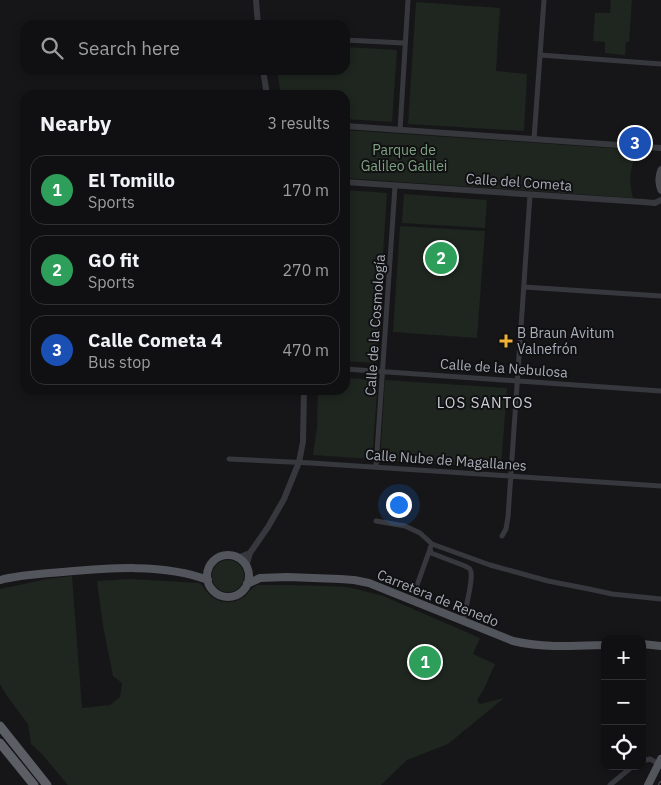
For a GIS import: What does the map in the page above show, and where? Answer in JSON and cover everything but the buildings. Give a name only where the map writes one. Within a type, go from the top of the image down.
[{"type":"highway","points":[[0,726],[47,785]]},
{"type":"highway","points":[[0,743],[34,785]]},
{"type":"main road","points":[[661,170],[659,175],[661,190]]},
{"type":"main road","points":[[227,556],[237,558],[247,569],[247,584],[236,595],[221,596],[212,590],[208,580],[208,570],[217,558],[227,556]]},
{"type":"main road","points":[[0,580],[36,574],[108,568],[144,569],[193,575],[208,580]]},
{"type":"main road","name":"Carretera de Renedo","points":[[247,569],[260,578]]},
{"type":"main road","points":[[193,575],[208,570]]},
{"type":"main road","name":"Carretera de Renedo","points":[[247,584],[260,578],[354,580],[369,583],[513,642],[527,645],[601,645]]},
{"type":"main road","points":[[646,644],[661,646]]},
{"type":"main road","points":[[648,785],[660,762]]},
{"type":"street","points":[[256,0],[258,20]]},
{"type":"street","points":[[400,130],[408,0]]},
{"type":"street","points":[[534,139],[544,0]]},
{"type":"street","points":[[350,40],[404,43]]},
{"type":"street","points":[[540,55],[661,64]]},
{"type":"street","points":[[264,75],[266,90]]},
{"type":"street","points":[[350,126],[661,148]]},
{"type":"street","name":"Calle del Cometa","points":[[350,182],[655,203],[661,200]]},
{"type":"street","name":"Calle de la Cosmología","points":[[376,467],[395,186]]},
{"type":"street","points":[[502,536],[506,529],[508,517],[530,195]]},
{"type":"street","points":[[524,287],[661,296]]},
{"type":"street","name":"Calle de la Nebulosa","points":[[350,369],[661,391]]},
{"type":"street","points":[[247,569],[250,553],[284,499],[299,462],[303,442],[304,395]]},
{"type":"street","name":"Calle Nube de Magallanes","points":[[229,459],[661,486]]},
{"type":"street","points":[[376,521],[405,526],[420,533],[431,546],[548,581],[612,594],[661,599]]},
{"type":"street","points":[[416,588],[431,546]]},
{"type":"street","points":[[431,546],[432,553],[469,568],[471,582],[463,621]]},
{"type":"street","points":[[237,558],[250,553]]},
{"type":"street","points":[[646,760],[650,759],[660,762]]},
{"type":"street","points":[[610,785],[628,770]]},
{"type":"green space","points":[[611,0],[632,0],[629,42],[626,42],[625,55],[605,53],[605,42],[593,41],[595,13],[610,13]]},
{"type":"green space","points":[[416,2],[500,8],[496,71],[527,74],[524,131],[408,124]]},
{"type":"green space","points":[[350,47],[397,50],[392,122],[350,119],[350,90],[280,90],[278,75],[350,75]]},
{"type":"green space","name":"Parque de Galileo Galilei","points":[[350,130],[639,150],[631,173],[633,198],[350,178]]},
{"type":"green space","points":[[350,190],[387,193],[376,363],[350,361]]},
{"type":"green space","points":[[404,194],[487,200],[485,228],[402,223]]},
{"type":"green space","points":[[400,226],[485,231],[477,338],[393,332]]},
{"type":"green space","points":[[350,378],[378,380],[372,459],[313,455],[317,427],[318,395],[350,395]]},
{"type":"green space","points":[[385,380],[507,388],[501,468],[380,460]]},
{"type":"green space","points":[[228,560],[234,561],[239,565],[243,570],[243,582],[239,587],[234,591],[228,592],[222,591],[217,587],[213,582],[212,576],[213,570],[217,565],[222,561]]},
{"type":"green space","points":[[72,576],[82,708],[110,705],[120,697],[122,683],[113,676],[103,626],[97,581],[130,579],[200,583],[214,598],[223,602],[238,600],[258,585],[346,587],[383,596],[480,638],[473,654],[495,664],[477,700],[480,704],[504,698],[448,744],[407,760],[381,785],[68,785],[31,744],[28,724],[0,684],[0,589]]},
{"type":"place","name":"Calle Cometa 4","points":[[635,143]]},
{"type":"place","name":"GO fit","points":[[441,258]]},
{"type":"place","name":"B Braun Avitum Valnefrón","points":[[506,341]]},
{"type":"place","name":"El Tomillo","points":[[425,662]]},
{"type":"district","name":"LOS SANTOS","points":[[485,402]]}]
